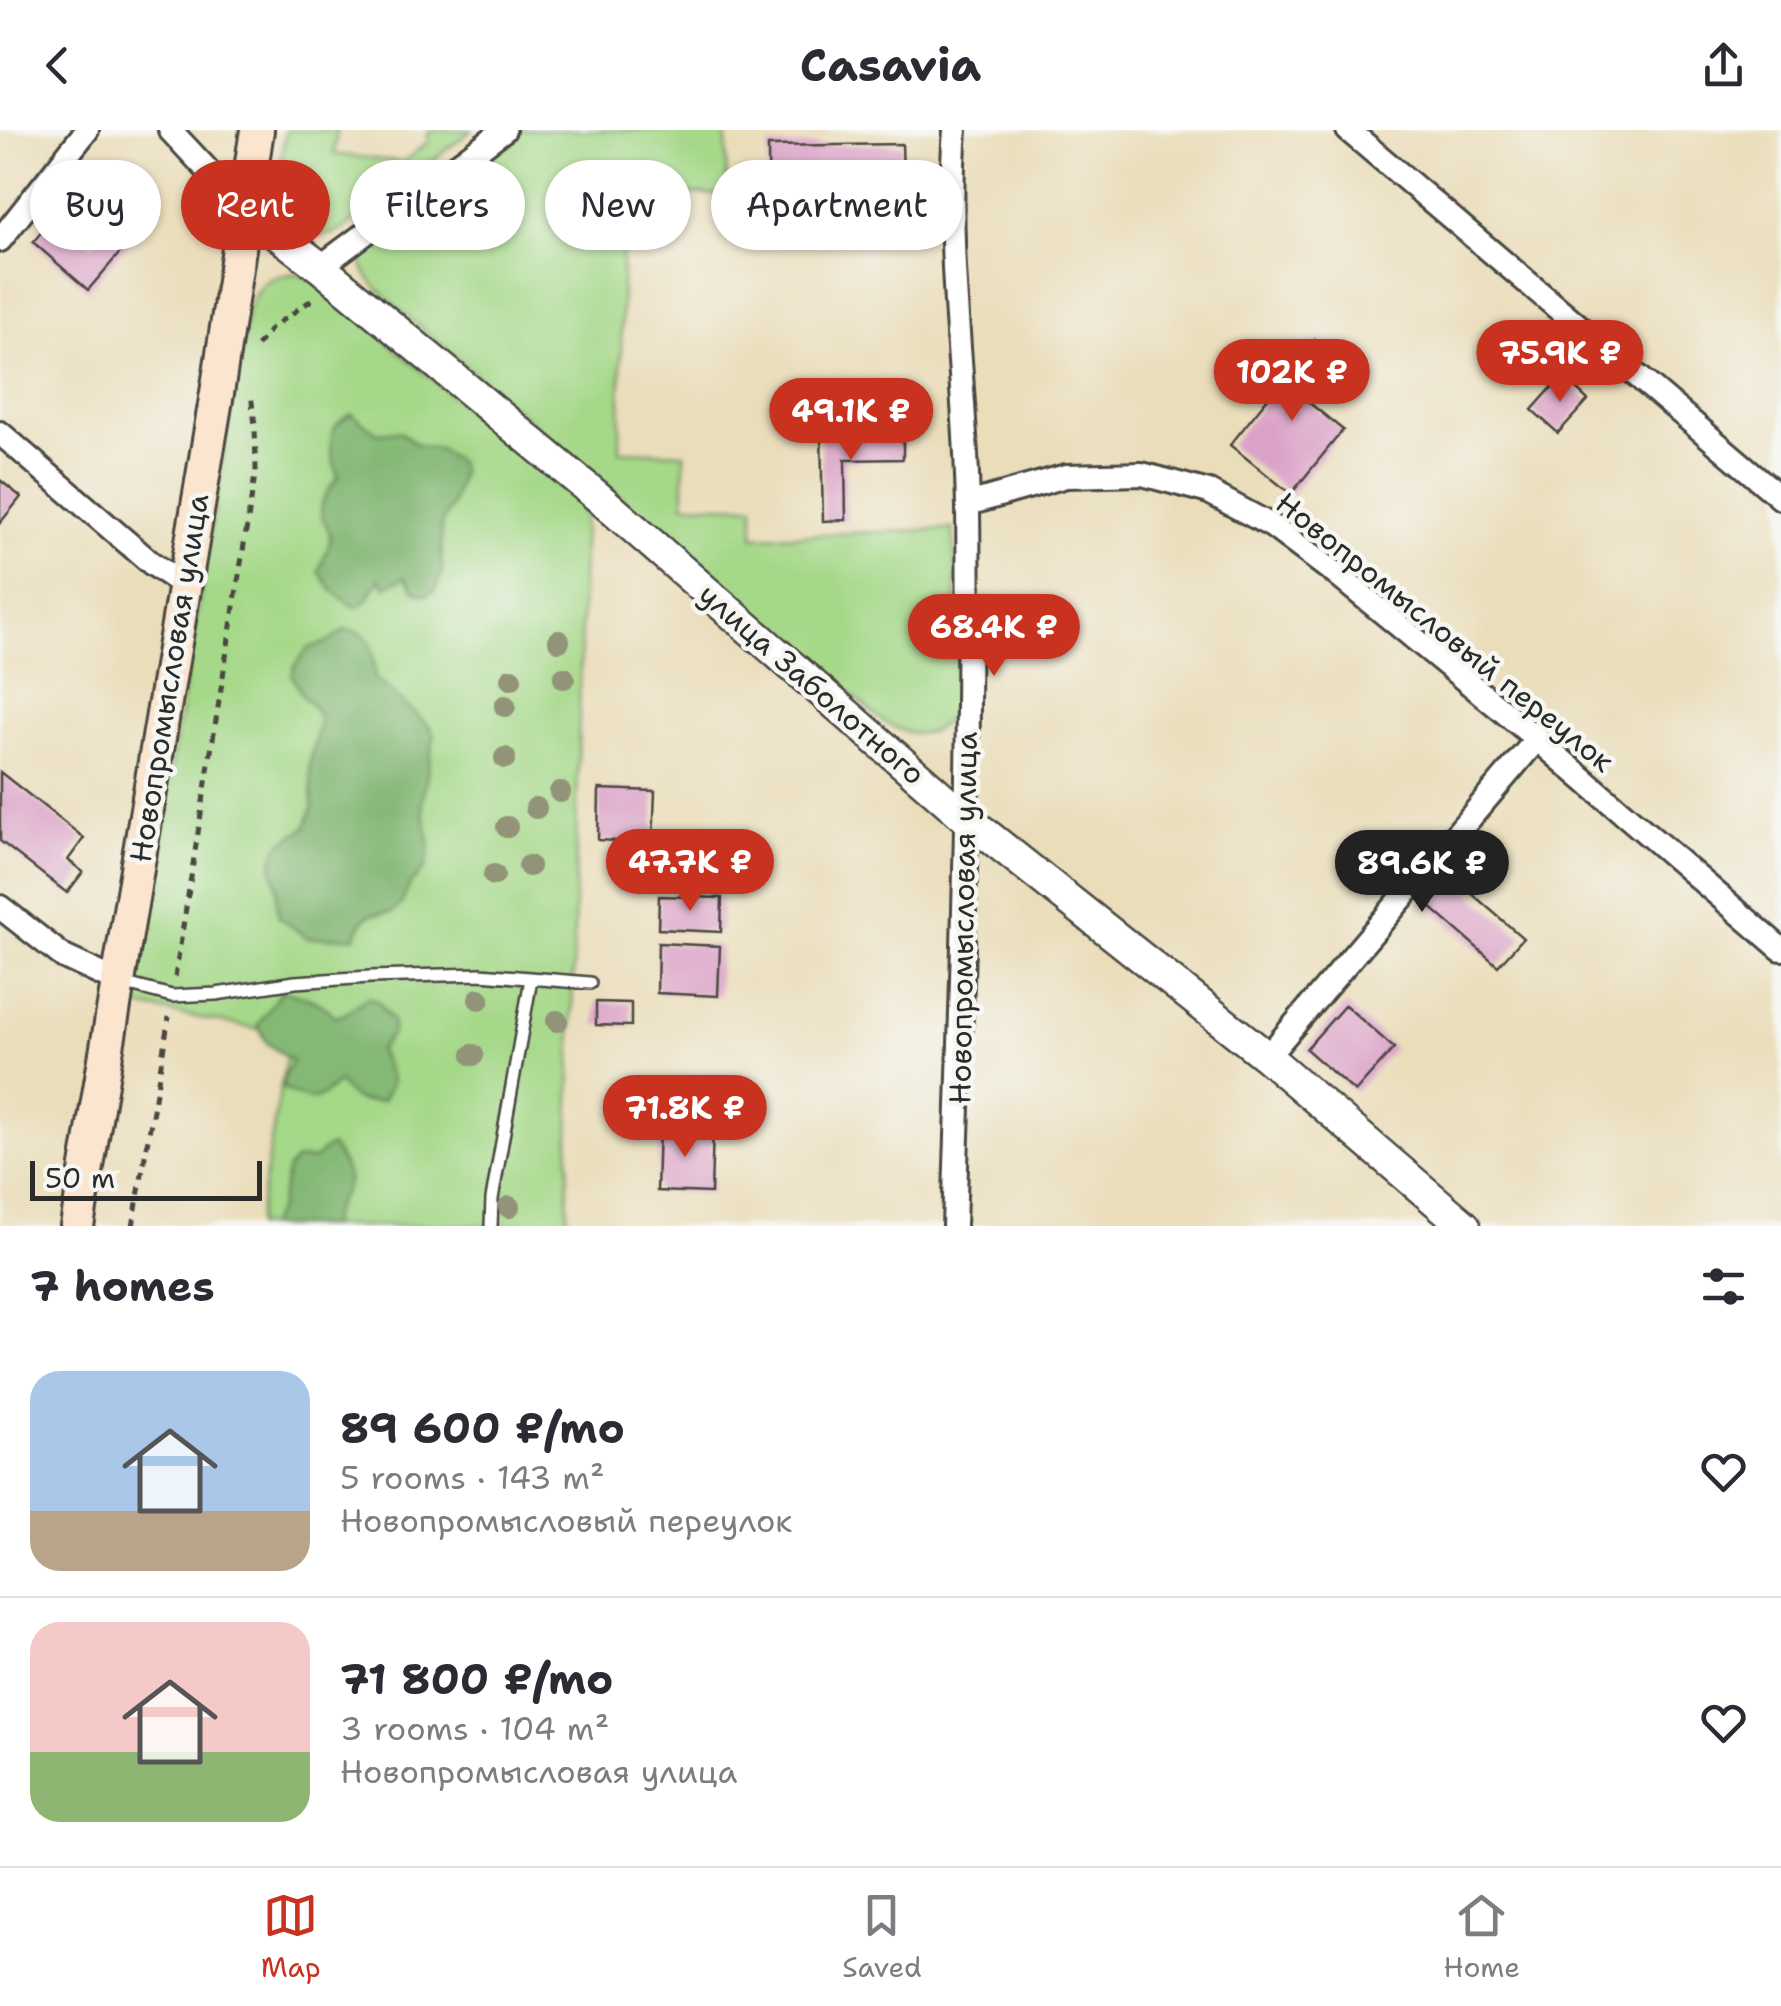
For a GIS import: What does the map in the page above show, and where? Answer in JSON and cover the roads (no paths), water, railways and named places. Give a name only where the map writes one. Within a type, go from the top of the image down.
[{"type":"main road","name":"Новопромысловая улица","points":[[252,160],[257,130]]},
{"type":"main road","name":"Новопромысловая улица","points":[[77,1226],[237,250]]},
{"type":"street","points":[[0,240],[87,130]]},
{"type":"street","name":"улица Заболотного","points":[[170,130],[198,160]]},
{"type":"street","points":[[322,279],[504,130]]},
{"type":"street","name":"Новопромысловая улица","points":[[954,1226],[967,819],[968,504],[951,186],[956,130]]},
{"type":"street","points":[[1348,130],[1781,498]]},
{"type":"street","name":"улица Заболотного","points":[[290,250],[597,496],[967,819],[1267,1057],[1464,1226]]},
{"type":"street","points":[[0,433],[151,563],[184,585]]},
{"type":"street","name":"Новопромысловый переулок","points":[[968,504],[1066,476],[1142,474],[1209,492],[1272,526],[1536,738],[1781,949]]},
{"type":"street","points":[[1267,1057],[1536,738]]},
{"type":"street","points":[[0,907],[64,957],[118,982]]},
{"type":"lane","points":[[118,982],[172,996],[370,976],[480,974],[590,984]]},
{"type":"lane","points":[[491,1226],[492,1199],[530,979]]}]
